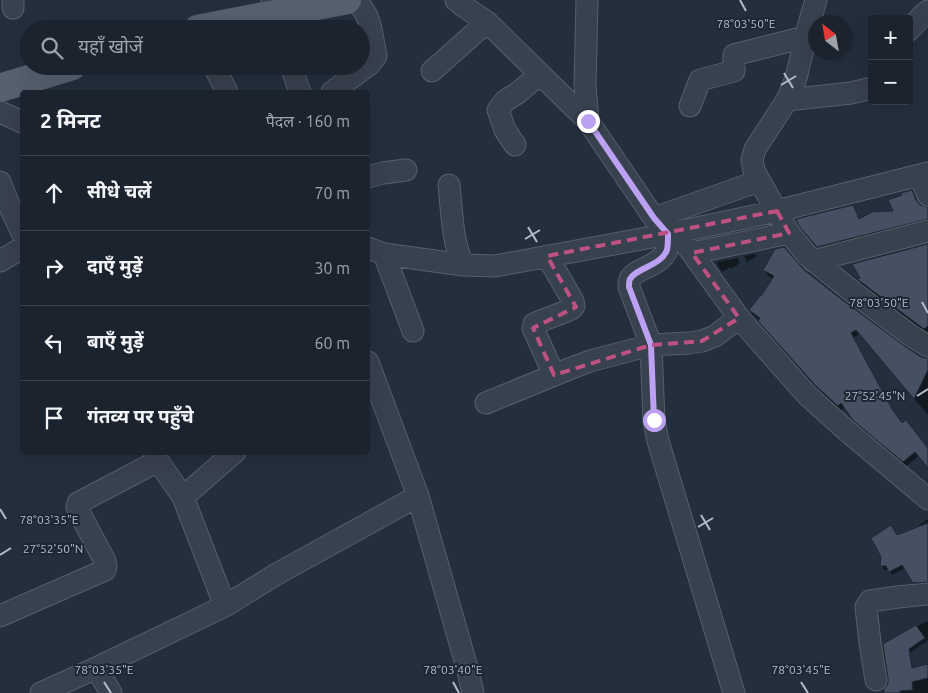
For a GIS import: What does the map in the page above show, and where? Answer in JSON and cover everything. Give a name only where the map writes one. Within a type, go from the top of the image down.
[{"type":"main road","points":[[247,20],[347,0]]},
{"type":"main road","points":[[0,88],[43,75]]},
{"type":"street","points":[[357,0],[368,20]]},
{"type":"street","points":[[456,0],[487,22],[588,121],[654,218],[673,233],[692,253],[740,318],[807,395],[928,499]]},
{"type":"street","points":[[586,0],[584,85],[588,121]]},
{"type":"street","points":[[816,0],[796,78],[786,100],[755,149],[752,160],[754,171],[801,249],[910,335],[928,346]]},
{"type":"street","points":[[913,26],[928,12]]},
{"type":"street","points":[[432,70],[487,22]]},
{"type":"street","points":[[370,25],[376,56],[370,64]]},
{"type":"street","points":[[690,106],[700,80],[734,71],[734,55],[806,37]]},
{"type":"street","points":[[515,145],[505,130],[498,110],[505,101],[540,74]]},
{"type":"street","points":[[218,75],[226,90]]},
{"type":"street","points":[[294,75],[299,90]]},
{"type":"street","points":[[335,90],[356,75]]},
{"type":"street","points":[[786,100],[851,93],[868,89]]},
{"type":"street","points":[[0,112],[20,121]]},
{"type":"street","points":[[370,176],[406,170]]},
{"type":"street","points":[[376,251],[463,265],[495,266],[673,233],[924,174],[928,195]]},
{"type":"street","points":[[654,218],[759,181]]},
{"type":"street","points":[[0,182],[20,229]]},
{"type":"street","points":[[449,186],[458,254],[463,265]]},
{"type":"street","points":[[813,260],[928,231]]},
{"type":"street","points":[[673,233],[667,250],[662,257],[645,269],[635,273],[629,280],[629,287],[651,345],[654,420],[658,441],[734,693]]},
{"type":"street","points":[[692,253],[790,233]]},
{"type":"street","points":[[0,261],[20,249]]},
{"type":"street","points":[[376,251],[413,330]]},
{"type":"street","points":[[547,256],[574,306],[567,311],[534,324],[533,328],[554,375]]},
{"type":"street","points":[[486,403],[590,361],[651,345],[702,341],[715,336],[740,318]]},
{"type":"street","points":[[370,367],[418,496],[468,671],[470,692]]},
{"type":"street","points":[[183,497],[232,455]]},
{"type":"street","points":[[0,616],[105,570],[105,561],[79,512],[78,503],[156,457],[183,497],[225,606]]},
{"type":"street","points":[[41,693],[225,606],[275,575],[418,496]]},
{"type":"street","points":[[876,680],[866,607],[870,601],[898,596],[928,594]]},
{"type":"street","points":[[96,668],[111,693]]},
{"type":"highlighted area","points":[[777,211],[789,233],[692,253],[739,318],[702,341],[651,345],[554,375],[533,328],[576,307],[547,256]]},
{"type":"building","points":[[912,190],[920,205],[928,207],[928,219],[817,247],[799,226],[796,219],[853,205],[859,219],[872,212],[893,211],[888,200]]},
{"type":"building","points":[[928,244],[928,326],[924,329],[857,279],[860,278],[852,264]]},
{"type":"building","points":[[784,247],[804,270],[841,299],[903,345],[921,357],[928,358],[928,370],[914,399],[856,330],[851,333],[892,409],[902,423],[906,420],[928,448],[928,468],[915,452],[903,462],[855,422],[841,403],[838,406],[816,386],[758,321],[760,318],[749,310],[774,276],[763,270],[775,249]]},
{"type":"building","points":[[928,523],[928,582],[913,583],[902,565],[889,572],[886,566],[880,566],[881,557],[871,538],[891,525],[897,535]]},
{"type":"building","points":[[916,625],[925,638],[909,649],[912,668],[928,664],[928,678],[912,682],[913,690],[900,691],[900,693],[884,693],[884,689],[888,684],[888,678],[883,644]]},
{"type":"route","points":[[588,121],[654,218],[668,234],[667,250],[662,257],[645,269],[635,273],[629,280],[629,287],[651,345],[654,420]]}]
